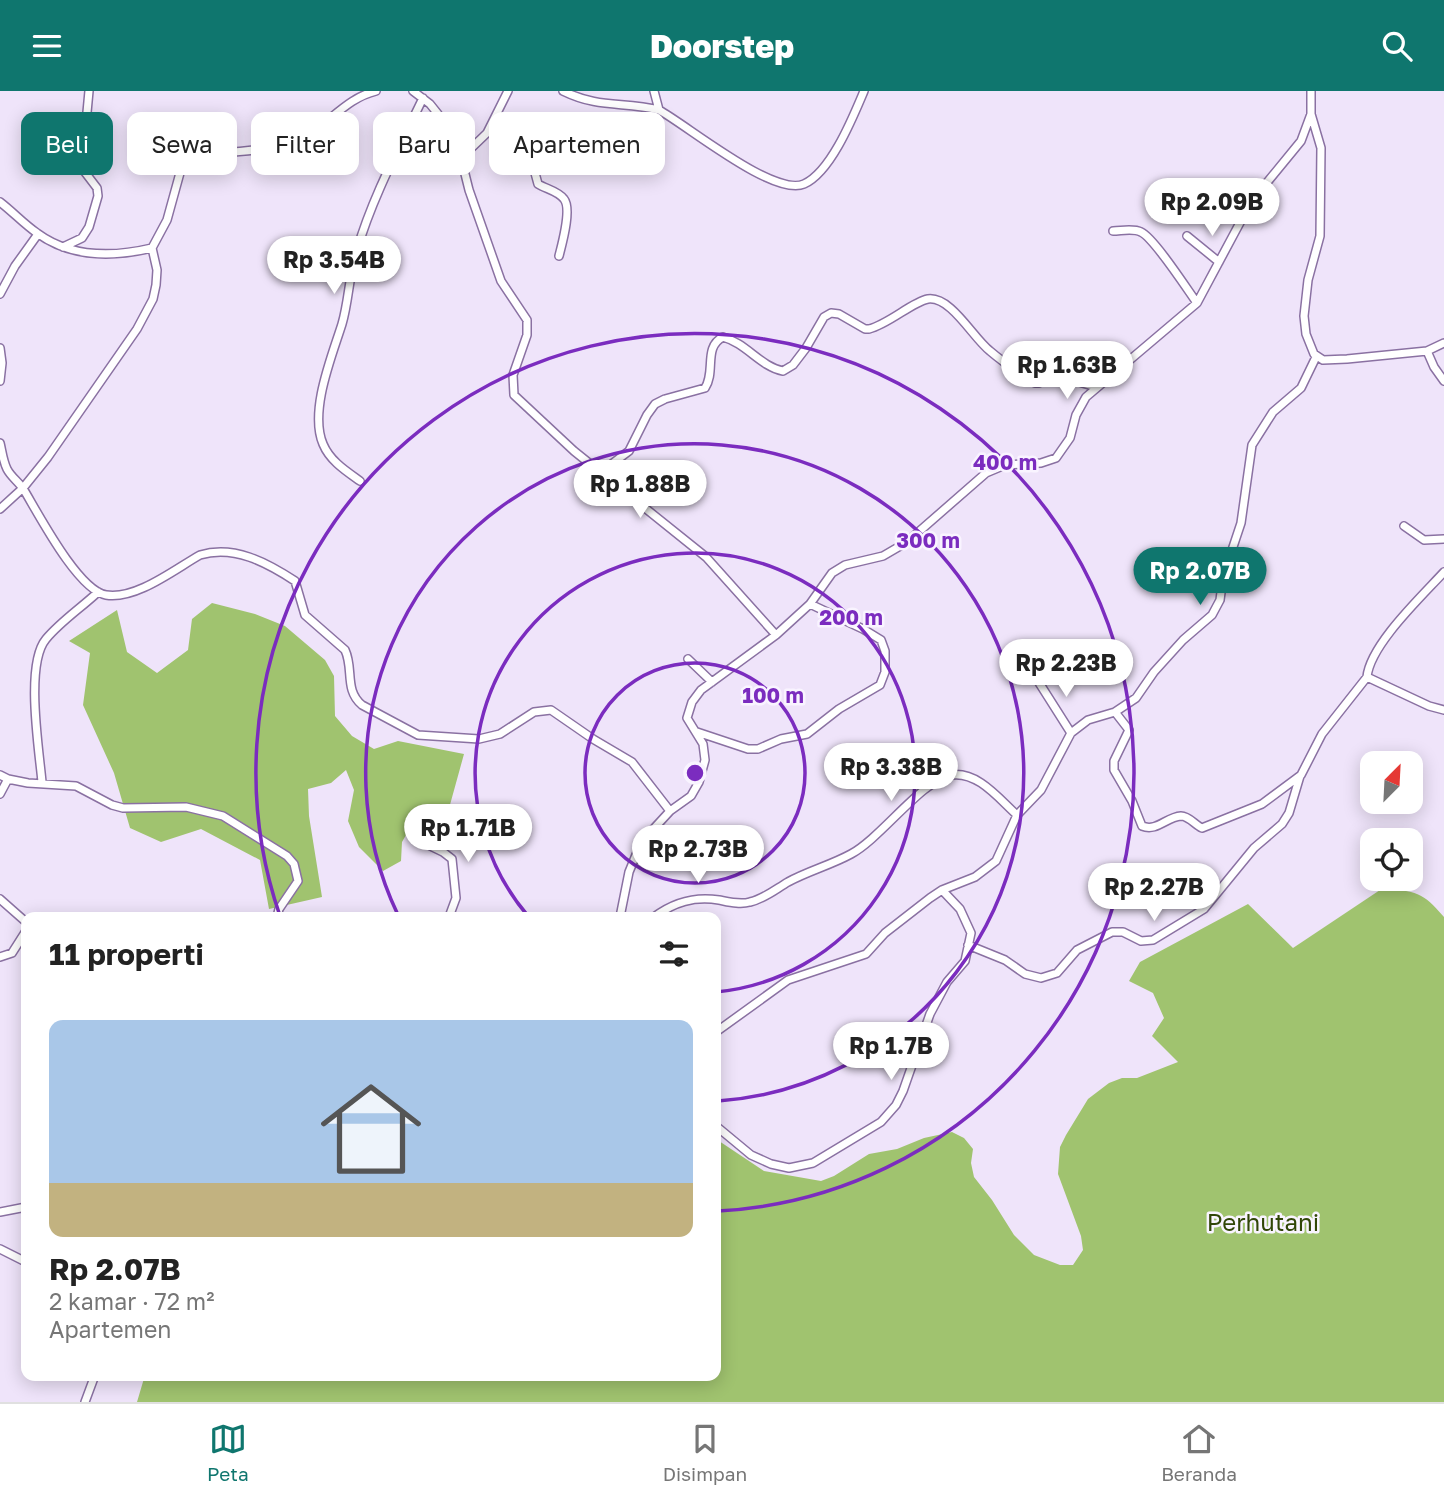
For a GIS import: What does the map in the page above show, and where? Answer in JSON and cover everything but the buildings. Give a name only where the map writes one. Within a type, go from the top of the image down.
[{"type":"street","points":[[63,247],[82,238],[89,227],[98,196],[97,188],[80,167],[77,157],[86,123],[89,91]]},
{"type":"street","points":[[0,509],[23,488],[137,329],[153,299],[157,270],[152,248],[167,220],[181,167],[187,158],[281,145],[298,140],[347,103],[376,91]]},
{"type":"street","points":[[413,91],[436,112]]},
{"type":"street","points":[[498,112],[508,91]]},
{"type":"street","points":[[563,91],[593,103],[659,110],[764,177],[792,186],[804,184],[822,168],[849,126],[864,91]]},
{"type":"street","points":[[654,91],[659,110]]},
{"type":"street","points":[[1311,91],[1311,114],[1321,148],[1321,221],[1320,236],[1308,280],[1304,316],[1306,334],[1316,357],[1337,360],[1427,351],[1444,343]]},
{"type":"street","points":[[360,481],[338,464],[322,443],[319,410],[345,312],[357,248],[374,202],[423,98]]},
{"type":"street","points":[[621,912],[629,872],[638,850],[670,811],[691,796],[698,782],[705,760],[703,744],[687,721],[696,695],[776,635],[810,604],[824,582],[838,569],[883,556],[907,542],[986,473],[1005,465],[1041,463],[1056,458],[1070,438],[1081,405],[1096,387],[1197,303],[1251,202],[1301,141],[1311,114]]},
{"type":"street","points":[[475,147],[489,128]]},
{"type":"street","points":[[465,175],[500,281],[527,320],[527,335],[513,375],[514,395],[574,451],[706,557],[776,635]]},
{"type":"street","points":[[536,175],[538,184],[560,195],[565,201],[566,216],[559,256]]},
{"type":"street","points":[[0,202],[38,234],[63,247],[85,253],[115,254],[152,248]]},
{"type":"street","points":[[1113,231],[1135,230],[1146,236],[1197,303]]},
{"type":"street","points":[[0,294],[15,266],[38,234]]},
{"type":"street","points":[[1187,236],[1219,262]]},
{"type":"street","points":[[601,472],[629,451],[655,404],[705,388],[710,380],[712,349],[718,339],[723,337],[739,343],[774,368],[783,371],[793,365],[824,317],[831,313],[839,314],[857,326],[869,329],[897,317],[924,300],[932,299],[950,308],[986,349],[1035,383],[1047,379],[1065,379],[1096,387]]},
{"type":"street","points":[[0,348],[0,381]]},
{"type":"street","points":[[1427,351],[1444,381]]},
{"type":"street","points":[[721,1028],[788,980],[866,954],[885,933],[942,890],[975,877],[996,861],[1017,815],[1041,790],[1071,733],[1087,720],[1115,712],[1136,698],[1154,672],[1183,640],[1212,615],[1217,607],[1223,577],[1241,523],[1252,445],[1273,412],[1301,388],[1316,357]]},
{"type":"street","points":[[0,443],[7,469],[23,488],[81,579],[98,592],[106,595],[130,593],[200,555],[211,552],[223,550],[246,556],[295,580],[304,614],[345,650],[348,656],[350,685],[356,700],[362,705],[418,735],[478,739],[500,734],[534,712],[551,710],[632,762],[670,811]]},
{"type":"street","points":[[1404,526],[1424,540],[1444,540]]},
{"type":"street","points":[[968,945],[1005,960],[1025,974],[1041,978],[1057,974],[1077,950],[1112,932],[1122,932],[1141,941],[1153,940],[1203,909],[1248,855],[1282,824],[1289,813],[1301,775],[1322,734],[1367,677],[1368,667],[1378,647],[1444,572]]},
{"type":"street","points":[[42,782],[35,661],[44,641],[98,592]]},
{"type":"street","points":[[697,732],[758,750],[781,739],[807,734],[839,709],[880,685],[885,672],[885,651],[881,640],[810,604]]},
{"type":"street","points":[[688,659],[712,682]]},
{"type":"street","points":[[1367,677],[1429,706],[1444,710]]},
{"type":"street","points":[[1038,681],[1071,733]]},
{"type":"street","points":[[1115,712],[1129,730],[1114,761],[1114,770],[1132,801],[1138,821],[1148,828],[1180,816],[1187,817],[1198,827],[1207,827],[1262,804],[1301,775]]},
{"type":"street","points":[[0,775],[8,779],[76,786],[123,808],[186,807],[223,816],[260,838],[294,864],[298,881],[278,912]]},
{"type":"street","points":[[662,912],[675,903],[692,899],[708,898],[741,903],[759,899],[788,882],[852,854],[879,834],[930,787],[949,776],[959,775],[979,781],[1017,815]]},
{"type":"street","points":[[0,795],[8,779]]},
{"type":"street","points":[[416,839],[452,859],[456,898],[451,912]]},
{"type":"street","points":[[721,1129],[751,1155],[789,1168],[813,1163],[881,1122],[896,1105],[903,1091],[930,1014],[947,982],[965,961],[971,933],[960,909],[942,890]]},
{"type":"street","points":[[0,899],[21,918]]},
{"type":"street","points":[[0,957],[12,953],[21,939]]},
{"type":"street","points":[[0,1212],[21,1208]]},
{"type":"street","points":[[0,1249],[21,1260]]},
{"type":"street","points":[[85,1402],[93,1381]]},
{"type":"green space","points":[[212,603],[255,614],[285,626],[325,660],[334,676],[335,716],[352,736],[374,749],[398,741],[464,754],[448,812],[414,821],[402,842],[401,861],[383,871],[359,847],[348,821],[354,790],[346,770],[331,783],[308,789],[309,816],[322,897],[269,909],[260,860],[201,829],[161,842],[130,828],[114,773],[83,705],[90,653],[69,641],[117,610],[127,652],[157,673],[188,650],[192,619]]},
{"type":"green space","name":"Perhutani","points":[[1378,891],[1418,894],[1444,917],[1444,1402],[137,1402],[143,1381],[721,1381],[721,1142],[764,1171],[821,1181],[869,1154],[897,1149],[924,1138],[952,1132],[964,1138],[973,1149],[971,1163],[974,1177],[1014,1235],[1034,1255],[1060,1265],[1073,1265],[1083,1250],[1081,1236],[1058,1174],[1060,1147],[1066,1135],[1088,1099],[1109,1083],[1122,1078],[1137,1078],[1178,1062],[1152,1036],[1164,1018],[1153,993],[1129,981],[1140,962],[1248,904],[1293,948]]}]
